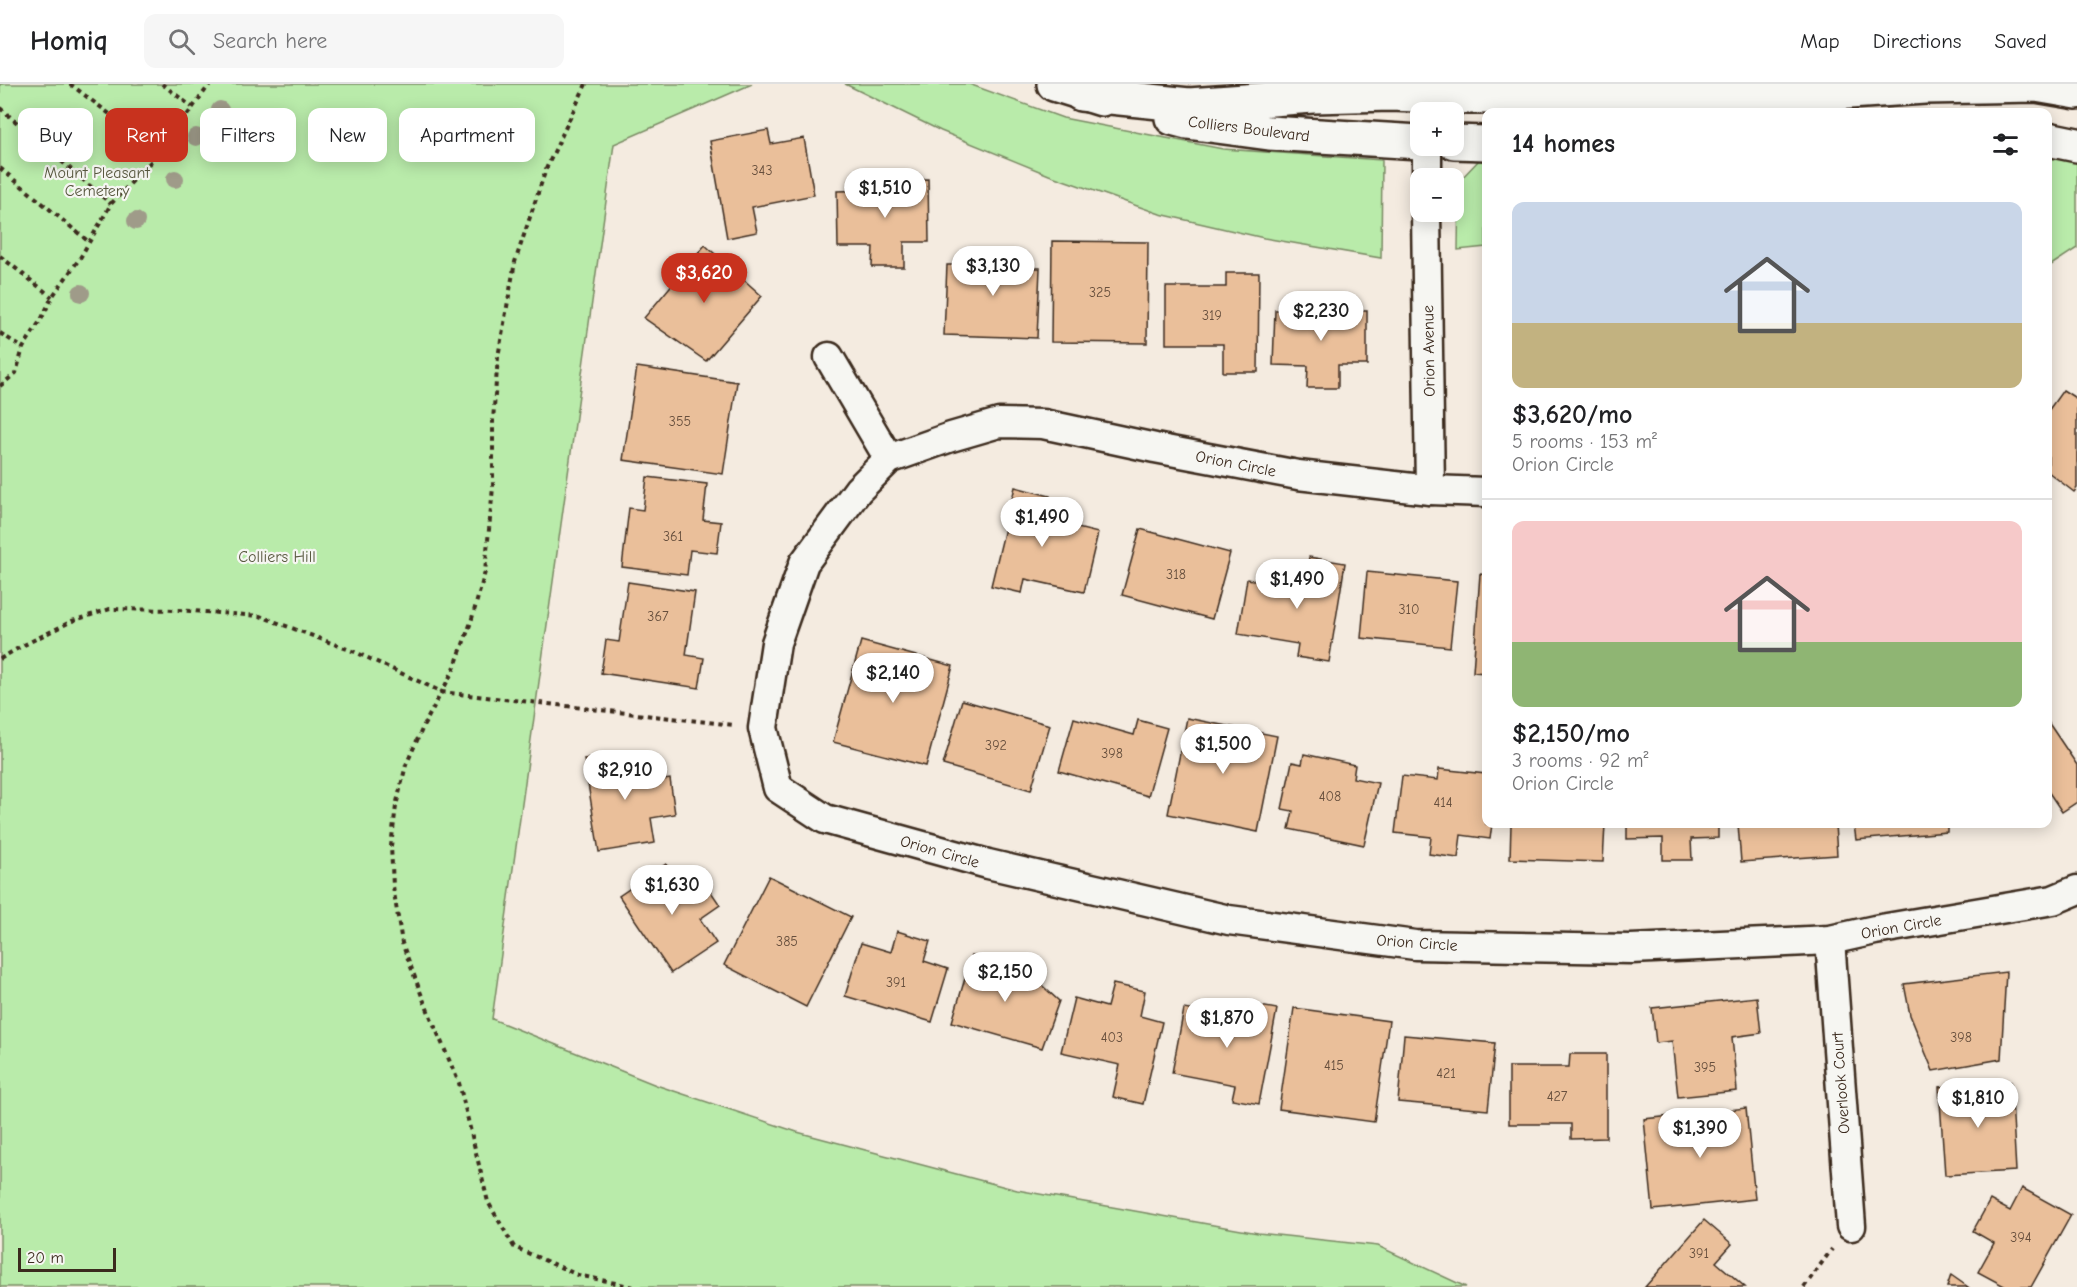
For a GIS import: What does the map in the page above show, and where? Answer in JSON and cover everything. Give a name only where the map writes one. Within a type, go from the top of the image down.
[{"type":"street","name":"Colliers Boulevard","points":[[1067,89],[1189,105],[1313,96],[1804,95],[1924,87],[2036,85],[2077,92]]},
{"type":"street","name":"Colliers Boulevard","points":[[1067,89],[1186,122],[1269,133],[1410,141]]},
{"type":"street","points":[[2052,141],[2077,145]]},
{"type":"street","points":[[1464,142],[1482,142]]},
{"type":"street","name":"Orion Avenue","points":[[1426,222],[1430,490]]},
{"type":"street","points":[[829,357],[889,459]]},
{"type":"street","name":"Orion Circle","points":[[1482,492],[1430,490],[1298,475],[1044,424],[999,423],[889,459],[858,490],[804,563],[776,643],[763,728],[778,788],[825,819],[988,864],[1229,920],[1415,945],[1631,949],[1830,940],[1875,930],[2053,900],[2077,890]]},
{"type":"street","name":"Overlook Court","points":[[1830,940],[1851,1226]]},
{"type":"path","points":[[70,84],[105,110]]},
{"type":"path","points":[[162,84],[192,107]]},
{"type":"path","points":[[188,113],[210,84]]},
{"type":"path","points":[[586,84],[546,169],[515,262],[498,357],[493,420],[493,487],[485,572],[471,622],[454,669],[406,765],[396,806],[391,856],[402,943],[459,1083],[488,1202],[514,1247],[578,1275],[634,1287]]},
{"type":"path","points":[[0,108],[111,204]]},
{"type":"path","points":[[0,386],[16,373],[23,348],[52,297],[111,204],[151,162]]},
{"type":"path","points":[[0,168],[89,242]]},
{"type":"path","points":[[0,256],[52,297]]},
{"type":"path","points":[[0,333],[23,348]]},
{"type":"path","points":[[0,659],[72,621],[110,609],[178,610],[260,616],[355,652],[442,692],[763,728]]},
{"type":"path","points":[[1804,1287],[1851,1226]]},
{"type":"green space","name":"Colliers Hill","points":[[0,84],[752,84],[614,144],[492,1019],[656,1085],[797,1132],[1017,1190],[1258,1233],[1378,1246],[1466,1287],[0,1287]]},
{"type":"green space","points":[[845,84],[969,84],[1063,118],[1223,149],[1382,160],[1381,258],[1264,238],[1160,214],[1049,175],[941,131]]},
{"type":"green space","points":[[1482,158],[1482,247],[1458,250],[1458,222],[1464,222],[1464,176]]},
{"type":"green space","points":[[2052,158],[2077,161],[2077,248],[2052,264]]},
{"type":"building","points":[[768,130],[771,144],[804,138],[814,195],[752,207],[757,232],[727,238],[710,141]]},
{"type":"building","points":[[928,179],[929,242],[904,242],[904,267],[872,267],[873,247],[838,247],[837,191],[876,190],[876,180]]},
{"type":"building","points":[[1052,241],[1148,242],[1147,343],[1051,342]]},
{"type":"building","points":[[705,245],[762,296],[706,361],[644,318]]},
{"type":"building","points":[[974,253],[1028,254],[1028,268],[1040,268],[1037,338],[944,335],[947,265],[974,265]]},
{"type":"building","points":[[1226,273],[1259,273],[1258,372],[1223,372],[1223,344],[1166,344],[1166,287],[1226,287]]},
{"type":"building","points":[[1275,310],[1367,310],[1367,365],[1338,365],[1338,388],[1307,388],[1308,366],[1273,365]]},
{"type":"building","points":[[637,367],[737,382],[723,474],[623,460]]},
{"type":"building","points":[[2063,390],[2077,399],[2077,488],[2074,492],[2052,475],[2052,405]]},
{"type":"building","points":[[647,477],[707,484],[703,520],[721,522],[717,553],[690,550],[687,575],[622,567],[629,508],[643,510]]},
{"type":"building","points":[[1015,487],[1050,496],[1045,520],[1098,533],[1084,592],[1025,579],[1022,593],[991,586]]},
{"type":"building","points":[[1140,529],[1230,553],[1212,619],[1122,595]]},
{"type":"building","points":[[1309,557],[1345,563],[1329,662],[1296,657],[1298,644],[1238,634],[1247,579],[1304,588]]},
{"type":"building","points":[[1367,572],[1457,581],[1450,647],[1361,638]]},
{"type":"building","points":[[1480,574],[1482,574],[1482,673],[1473,672]]},
{"type":"building","points":[[628,582],[695,592],[686,655],[704,658],[699,688],[601,673],[606,640],[619,642]]},
{"type":"building","points":[[861,641],[953,666],[926,766],[833,742]]},
{"type":"building","points":[[962,700],[1050,725],[1031,790],[943,765]]},
{"type":"building","points":[[1074,718],[1134,735],[1138,720],[1167,728],[1148,796],[1059,771]]},
{"type":"building","points":[[1187,718],[1277,736],[1258,832],[1168,814]]},
{"type":"building","points":[[2052,728],[2077,765],[2077,802],[2062,812],[2052,797]]},
{"type":"building","points":[[641,751],[646,783],[670,779],[675,814],[651,818],[655,843],[599,852],[584,759]]},
{"type":"building","points":[[1304,754],[1355,765],[1353,778],[1378,783],[1364,845],[1289,829],[1293,811],[1282,809],[1292,762],[1302,764]]},
{"type":"building","points":[[1439,769],[1482,774],[1482,828],[1491,828],[1490,839],[1461,835],[1458,858],[1429,854],[1431,837],[1395,833],[1402,776],[1438,780]]},
{"type":"building","points":[[1511,828],[1605,828],[1603,862],[1510,859]]},
{"type":"building","points":[[1627,828],[1718,828],[1718,838],[1691,839],[1692,860],[1663,860],[1663,838],[1627,839]]},
{"type":"building","points":[[1738,828],[1835,828],[1837,855],[1741,862]]},
{"type":"building","points":[[1854,828],[1947,828],[1947,832],[1856,840]]},
{"type":"building","points":[[666,864],[685,893],[703,880],[720,905],[700,919],[716,943],[671,973],[619,896]]},
{"type":"building","points":[[769,876],[851,917],[806,1007],[724,965]]},
{"type":"building","points":[[897,931],[930,941],[924,961],[948,969],[932,1022],[845,996],[861,943],[891,952]]},
{"type":"building","points":[[972,955],[1025,970],[1059,1001],[1042,1048],[952,1022]]},
{"type":"building","points":[[2006,972],[2001,1059],[1933,1071],[1910,1015],[1904,984]]},
{"type":"building","points":[[1113,984],[1145,991],[1140,1016],[1162,1022],[1143,1104],[1113,1097],[1120,1065],[1061,1052],[1074,998],[1107,1007]]},
{"type":"building","points":[[1757,997],[1761,1033],[1732,1037],[1737,1091],[1678,1097],[1672,1041],[1656,1043],[1652,1008]]},
{"type":"building","points":[[1243,1003],[1277,1009],[1259,1104],[1232,1099],[1235,1085],[1172,1073],[1184,1009],[1240,1019]]},
{"type":"building","points":[[1294,1008],[1389,1021],[1374,1122],[1279,1109]]},
{"type":"building","points":[[1404,1035],[1495,1043],[1488,1110],[1398,1102]]},
{"type":"building","points":[[1570,1054],[1606,1054],[1606,1138],[1571,1139],[1571,1124],[1509,1124],[1509,1067],[1569,1067]]},
{"type":"building","points":[[2011,1082],[2016,1171],[1945,1175],[1939,1087]]},
{"type":"building","points":[[1746,1108],[1755,1199],[1653,1210],[1644,1119]]},
{"type":"building","points":[[2022,1188],[2071,1215],[2031,1287],[2006,1287],[1978,1272],[1994,1243],[1973,1231],[1990,1200],[2010,1211]]},
{"type":"building","points":[[1704,1220],[1732,1244],[1716,1262],[1745,1287],[1645,1287]]},
{"type":"building","points":[[1951,1275],[1968,1287],[1947,1287]]},
{"type":"park label","name":"Mount Pleasant Cemetery","points":[[97,181]]}]
